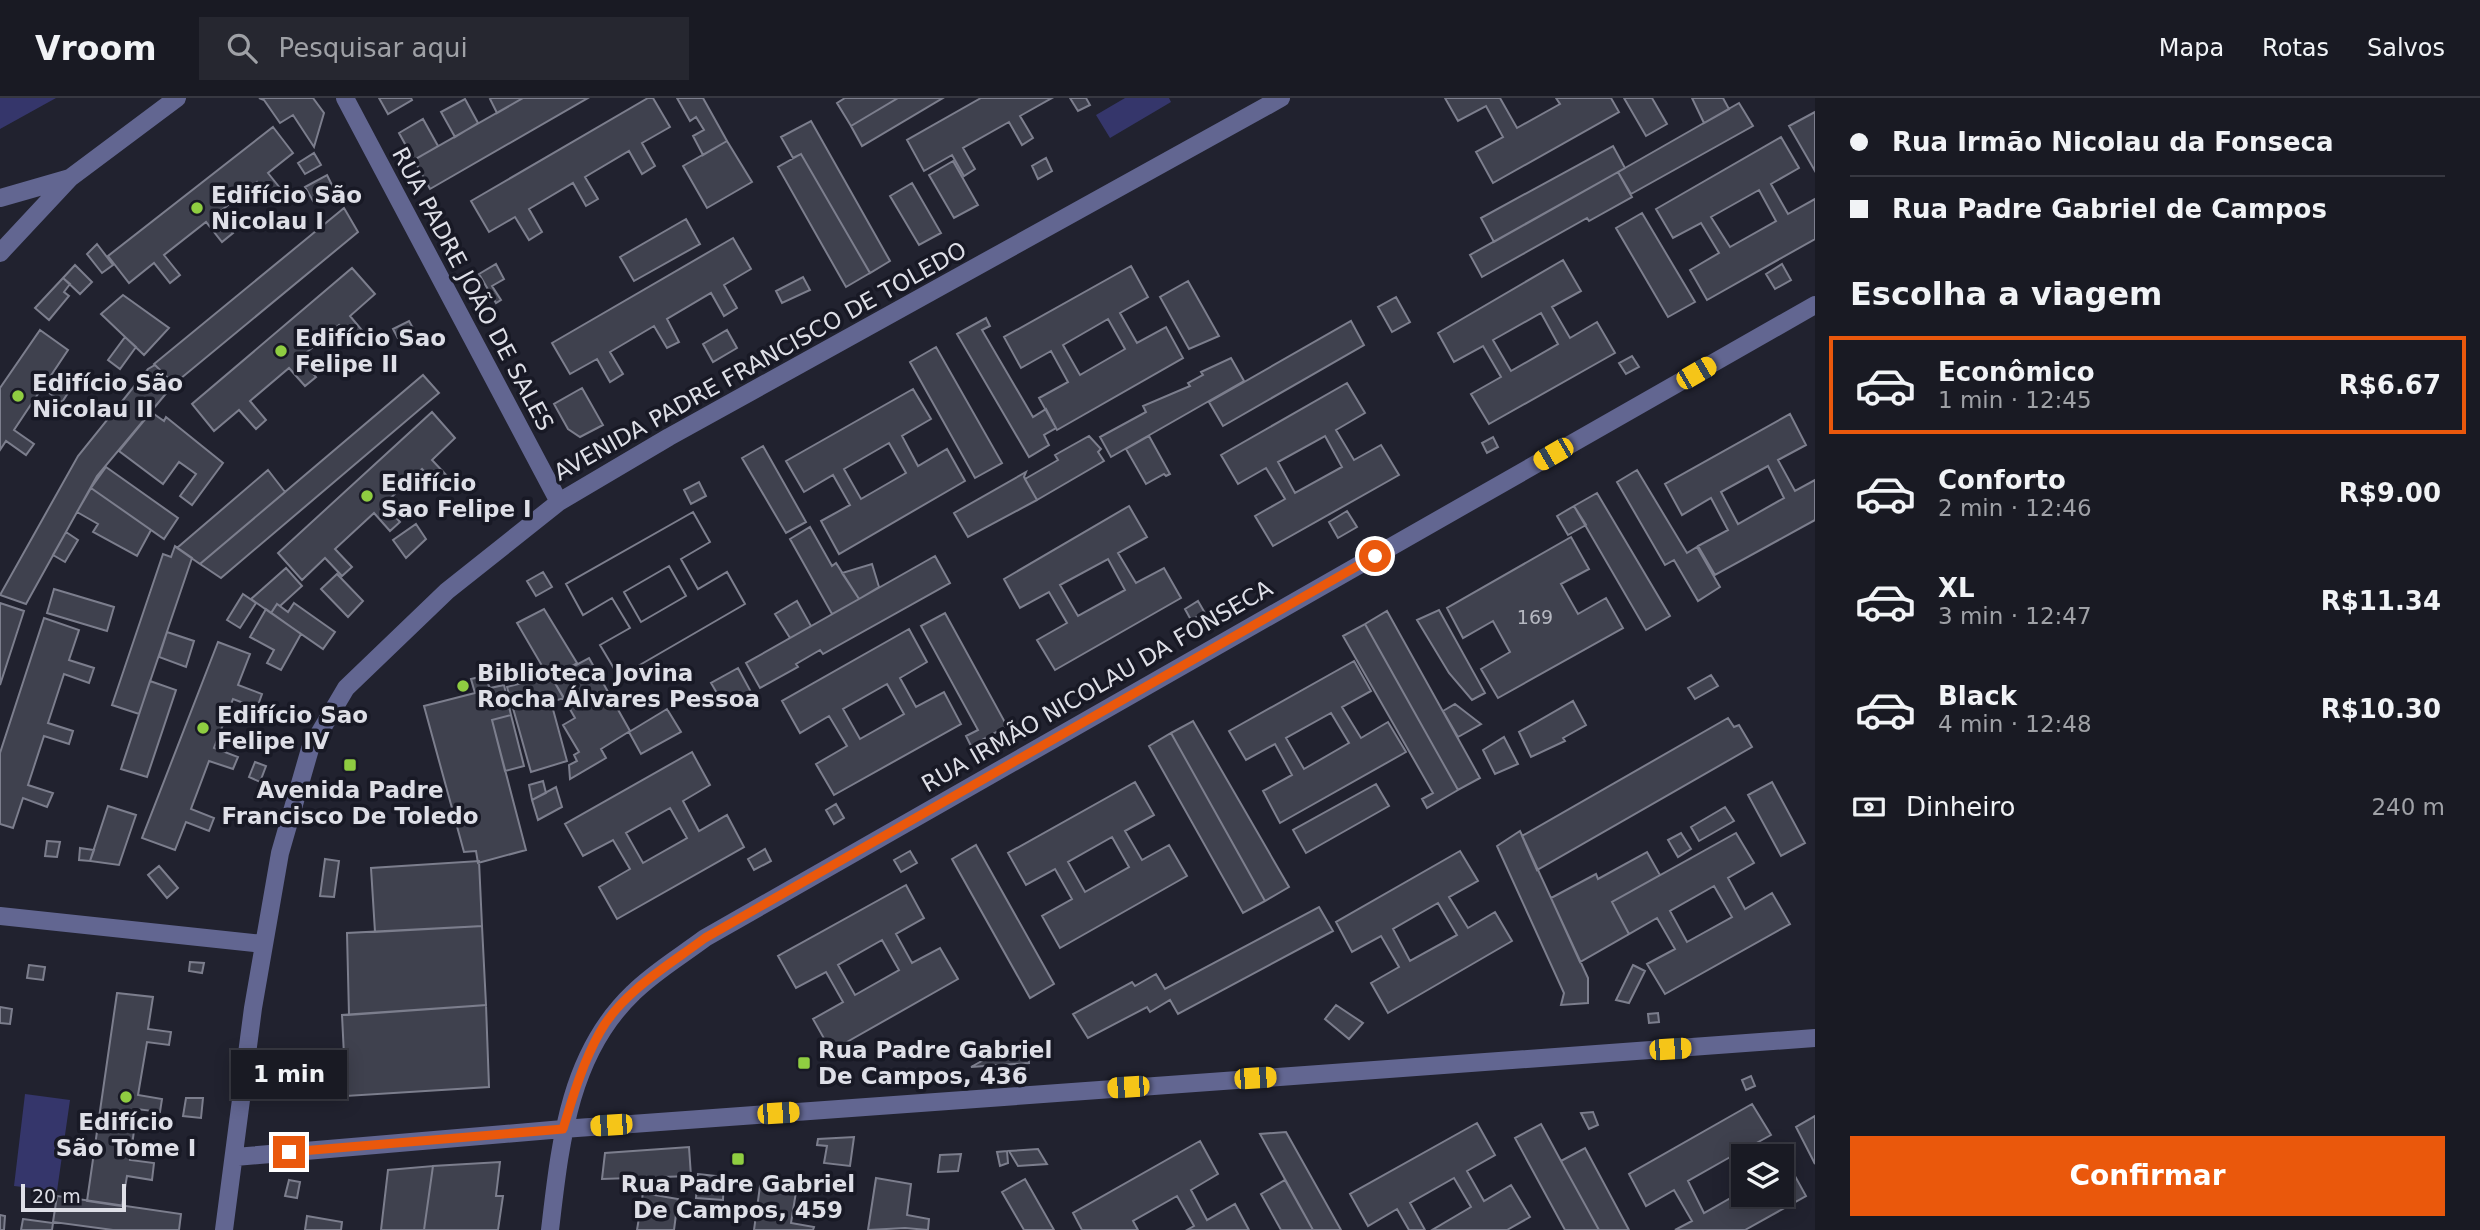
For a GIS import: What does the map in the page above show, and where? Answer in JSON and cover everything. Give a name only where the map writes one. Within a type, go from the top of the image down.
[{"type":"street","points":[[0,253],[70,178],[177,98]]},
{"type":"street","name":"RUA PADRE JOÃO DE SALES","points":[[345,98],[559,502]]},
{"type":"street","name":"AVENIDA PADRE FRANCISCO DE TOLEDO","points":[[224,1230],[263,944],[280,853],[310,750],[346,688],[447,591],[559,502],[669,437],[1281,98]]},
{"type":"street","points":[[0,198],[70,178]]},
{"type":"street","name":"RUA IRMÃO NICOLAU DA FONSECA","points":[[550,1230],[563,1129],[582,1072],[601,1030],[633,992],[705,938],[1815,305]]},
{"type":"street","points":[[0,916],[263,944]]},
{"type":"street","points":[[235,1157],[563,1129],[1815,1038]]},
{"type":"shaded area","points":[[0,98],[56,98],[0,129]]},
{"type":"shaded area","points":[[1125,98],[1169,98],[1171,102],[1110,138],[1096,115]]},
{"type":"shaded area","points":[[25,1094],[70,1100],[57,1191],[14,1186]]},
{"type":"building","points":[[259,98],[313,98],[324,113],[314,147],[293,115],[280,123],[264,100]]},
{"type":"building","points":[[379,98],[411,98],[412,100],[388,114]]},
{"type":"building","points":[[523,98],[497,113],[490,99]]},
{"type":"building","points":[[523,98],[588,98],[430,189],[414,160]]},
{"type":"building","points":[[648,98],[653,98],[670,127],[642,143],[655,166],[642,174],[629,151],[585,177],[598,199],[586,206],[573,183],[529,209],[542,232],[529,240],[515,217],[489,232],[471,201]]},
{"type":"building","points":[[677,98],[703,98],[727,141],[703,155],[693,136],[704,130],[696,117],[690,121]]},
{"type":"building","points":[[845,98],[898,98],[851,126],[837,103]]},
{"type":"building","points":[[898,98],[943,98],[862,146],[851,126]]},
{"type":"building","points":[[981,98],[1052,98],[1020,116],[1033,138],[1022,145],[1009,122],[963,148],[975,169],[964,176],[952,155],[924,171],[907,140]]},
{"type":"building","points":[[1070,98],[1086,98],[1090,105],[1078,111]]},
{"type":"building","points":[[1445,98],[1500,98],[1517,128],[1560,104],[1556,98],[1611,98],[1619,112],[1493,183],[1476,152],[1503,137],[1486,106],[1458,121]]},
{"type":"building","points":[[1624,98],[1652,98],[1667,124],[1646,136]]},
{"type":"building","points":[[1692,98],[1723,98],[1729,109],[1704,123]]},
{"type":"building","points":[[465,99],[478,123],[455,137],[441,112]]},
{"type":"building","points":[[1739,103],[1753,126],[1631,194],[1618,172]]},
{"type":"building","points":[[1815,112],[1815,171],[1789,126]]},
{"type":"building","points":[[423,119],[438,146],[414,160],[399,133]]},
{"type":"building","points":[[811,121],[890,261],[870,273],[801,154],[793,158],[781,137]]},
{"type":"building","name":"Edifício São Nicolau I","points":[[273,127],[293,153],[268,173],[284,193],[273,202],[257,182],[217,214],[233,233],[222,242],[206,222],[164,255],[180,275],[170,283],[154,263],[129,283],[108,256]]},
{"type":"building","points":[[1781,137],[1799,168],[1771,184],[1788,214],[1815,199],[1815,239],[1707,300],[1690,270],[1719,253],[1701,223],[1673,238],[1656,209]],"holes":[[[1759,190],[1776,221],[1730,247],[1711,217]]]},
{"type":"building","points":[[727,141],[752,182],[707,208],[683,166]]},
{"type":"building","points":[[1613,146],[1625,168],[1494,242],[1481,218]]},
{"type":"building","points":[[314,153],[321,165],[305,174],[298,163]]},
{"type":"building","points":[[801,154],[870,273],[846,287],[778,167]]},
{"type":"building","points":[[1046,158],[1052,171],[1038,179],[1032,166]]},
{"type":"building","points":[[953,161],[978,205],[954,218],[929,175]]},
{"type":"building","points":[[1618,172],[1632,197],[1589,221],[1587,218],[1482,277],[1470,255]]},
{"type":"building","points":[[327,175],[334,189],[313,201],[305,187]]},
{"type":"building","points":[[912,183],[941,233],[919,245],[890,196]]},
{"type":"building","points":[[344,208],[358,232],[174,384],[154,364]]},
{"type":"building","points":[[1642,213],[1695,302],[1668,317],[1616,228]]},
{"type":"building","points":[[686,219],[700,244],[634,281],[620,257]]},
{"type":"building","points":[[733,238],[751,269],[724,285],[737,308],[724,316],[711,293],[667,319],[679,342],[667,348],[654,326],[610,352],[623,374],[610,382],[597,359],[570,374],[552,343]]},
{"type":"building","points":[[97,244],[113,265],[102,273],[87,254]]},
{"type":"building","points":[[1563,260],[1581,291],[1552,307],[1570,338],[1597,322],[1615,353],[1489,424],[1471,394],[1501,377],[1483,346],[1454,362],[1438,333]],"holes":[[[1541,313],[1558,344],[1511,371],[1493,340]]]},
{"type":"building","points":[[496,264],[504,279],[492,286],[501,300],[496,303],[479,274]]},
{"type":"building","points":[[1782,264],[1791,280],[1775,289],[1766,274]]},
{"type":"building","points":[[75,265],[92,282],[80,294],[63,278]]},
{"type":"building","points":[[1131,266],[1148,297],[1120,313],[1137,343],[1166,327],[1183,358],[1057,430],[1039,398],[1068,382],[1051,351],[1021,368],[1004,337]],"holes":[[[1108,319],[1125,349],[1080,375],[1063,345]]]},
{"type":"building","name":"Edifício Sao Felipe II","points":[[352,268],[375,294],[350,316],[366,335],[355,344],[339,325],[300,358],[316,377],[305,386],[289,368],[250,401],[266,420],[256,429],[239,410],[214,431],[192,404]]},
{"type":"building","points":[[803,277],[810,290],[782,303],[776,291]]},
{"type":"building","points":[[63,278],[70,284],[64,292],[69,296],[49,320],[35,308]]},
{"type":"building","points":[[1188,281],[1219,336],[1189,349],[1160,297]]},
{"type":"building","points":[[123,295],[169,328],[144,355],[101,314]]},
{"type":"building","points":[[1396,297],[1410,322],[1392,332],[1378,307]]},
{"type":"building","points":[[986,318],[990,326],[982,330],[1033,417],[1046,409],[1056,428],[1044,435],[1049,445],[1029,457],[957,334]]},
{"type":"building","points":[[409,321],[418,337],[402,346],[393,329]]},
{"type":"building","points":[[1351,321],[1364,345],[1223,426],[1209,402]]},
{"type":"building","name":"Edifício São Nicolau II","points":[[40,330],[68,350],[50,377],[70,390],[62,402],[42,388],[14,430],[34,444],[26,455],[6,441],[0,450],[0,388]]},
{"type":"building","points":[[727,330],[737,348],[713,362],[703,344]]},
{"type":"building","points":[[125,337],[136,347],[120,369],[108,360]]},
{"type":"building","points":[[936,347],[1002,463],[975,478],[910,362]]},
{"type":"building","points":[[1632,356],[1639,367],[1626,374],[1619,363]]},
{"type":"building","points":[[1231,358],[1244,381],[1111,457],[1100,437],[1146,412],[1143,406],[1190,386],[1188,383],[1203,375],[1201,372]]},
{"type":"building","points":[[155,365],[174,384],[97,476],[26,604],[0,595],[78,456],[148,369]]},
{"type":"building","points":[[423,375],[439,393],[221,578],[200,564]]},
{"type":"building","points":[[1347,383],[1365,413],[1336,430],[1354,460],[1381,445],[1399,475],[1273,546],[1255,516],[1285,499],[1266,468],[1238,484],[1221,455]],"holes":[[[1325,436],[1342,467],[1295,493],[1278,462]]]},
{"type":"building","points":[[582,388],[603,425],[580,437],[568,429],[554,404]]},
{"type":"building","points":[[913,389],[931,419],[902,436],[918,466],[947,449],[965,481],[839,554],[821,521],[850,505],[833,475],[804,492],[786,461]],"holes":[[[889,443],[906,473],[861,499],[844,469]]]},
{"type":"building","points":[[151,412],[164,421],[166,417],[223,463],[192,505],[180,496],[196,474],[179,462],[163,484],[119,451]]},
{"type":"building","name":"Edifício Sao Felipe I","points":[[432,412],[455,438],[432,460],[449,478],[439,487],[422,469],[384,504],[400,522],[390,531],[374,513],[335,549],[352,567],[342,576],[325,558],[302,580],[278,553]]},
{"type":"building","points":[[1790,414],[1806,445],[1778,460],[1795,491],[1815,480],[1815,520],[1715,575],[1698,546],[1728,530],[1711,498],[1682,515],[1665,484]],"holes":[[[1768,466],[1784,498],[1738,524],[1721,492]]]},
{"type":"building","points":[[1089,436],[1101,449],[1098,452],[1104,461],[1037,500],[1025,479],[1058,460],[1055,455]]},
{"type":"building","points":[[1149,436],[1170,474],[1164,474],[1146,484],[1126,449]]},
{"type":"building","points":[[1493,437],[1498,447],[1487,453],[1482,443]]},
{"type":"building","points":[[763,446],[806,522],[786,533],[742,458]]},
{"type":"building","points":[[106,467],[178,518],[164,539],[91,488]]},
{"type":"building","points":[[268,470],[285,492],[200,564],[177,548]]},
{"type":"building","points":[[1637,470],[1687,553],[1697,547],[1720,587],[1698,601],[1674,560],[1665,565],[1617,482]]},
{"type":"building","points":[[1026,472],[1024,477],[1037,500],[968,537],[954,513]]},
{"type":"building","points":[[699,482],[706,496],[691,504],[684,490]]},
{"type":"building","points":[[91,488],[151,530],[137,556],[93,532],[98,524],[77,512]]},
{"type":"building","points":[[1597,493],[1670,616],[1646,630],[1574,506]]},
{"type":"building","points":[[1129,506],[1147,537],[1118,553],[1136,583],[1164,568],[1181,598],[1055,670],[1037,640],[1067,623],[1049,592],[1020,608],[1004,579]],"holes":[[[1108,559],[1125,590],[1078,616],[1060,585]]]},
{"type":"building","points":[[1574,506],[1586,525],[1568,535],[1557,516]]},
{"type":"building","points":[[1347,511],[1357,527],[1338,538],[1329,522]]},
{"type":"building","points":[[693,512],[710,542],[681,559],[698,589],[727,572],[745,604],[619,677],[600,645],[630,628],[612,598],[583,615],[566,584]],"holes":[[[669,566],[686,596],[641,622],[624,592]]]},
{"type":"building","points":[[693,512],[710,542],[681,559],[698,589],[727,572],[745,604],[619,677],[600,645],[630,628],[612,598],[583,615],[566,584]]},
{"type":"building","points":[[416,524],[426,539],[406,558],[393,540]]},
{"type":"building","points":[[810,527],[832,566],[836,563],[859,599],[832,614],[790,539]]},
{"type":"building","points":[[66,532],[78,540],[65,562],[53,555]]},
{"type":"building","points":[[1571,537],[1589,569],[1561,584],[1578,614],[1606,598],[1623,628],[1498,698],[1481,669],[1510,652],[1493,621],[1463,638],[1447,608]]},
{"type":"building","points":[[175,546],[192,558],[139,714],[112,705],[163,554],[171,557]]},
{"type":"building","points":[[935,556],[950,583],[823,654],[820,650],[796,664],[798,667],[760,688],[746,663]]},
{"type":"building","points":[[872,564],[879,587],[859,599],[842,573]]},
{"type":"building","points":[[669,566],[686,596],[641,622],[624,592]]},
{"type":"building","points":[[286,568],[302,586],[280,606],[277,604],[271,613],[251,599]]},
{"type":"building","points":[[543,572],[552,587],[536,596],[527,581]]},
{"type":"building","points":[[337,574],[363,601],[348,617],[321,589]]},
{"type":"building","points":[[54,589],[114,607],[107,631],[47,613]]},
{"type":"building","points":[[243,594],[256,603],[240,628],[227,620]]},
{"type":"building","points":[[797,601],[811,626],[790,638],[775,614]]},
{"type":"building","points":[[1198,601],[1205,613],[1191,620],[1185,609]]},
{"type":"building","points":[[0,603],[24,611],[0,685]]},
{"type":"building","points":[[294,603],[335,632],[323,649],[271,613],[277,604],[288,612]]},
{"type":"building","points":[[266,609],[301,634],[281,670],[267,663],[274,650],[250,637]]},
{"type":"building","points":[[544,609],[577,663],[552,678],[564,698],[551,702],[567,761],[531,772],[507,687],[548,676],[517,623]]},
{"type":"building","points":[[1439,610],[1485,693],[1472,700],[1449,673],[1417,620]]},
{"type":"building","points":[[1387,611],[1480,778],[1458,790],[1365,624]]},
{"type":"building","points":[[945,613],[1007,726],[971,746],[966,736],[978,730],[921,626]]},
{"type":"building","points":[[44,618],[79,630],[69,660],[94,668],[89,683],[64,674],[48,723],[73,731],[69,744],[44,736],[28,785],[53,793],[47,807],[23,798],[13,828],[0,824],[0,753]]},
{"type":"building","points":[[1365,624],[1458,790],[1427,808],[1422,799],[1433,793],[1343,636]]},
{"type":"building","points":[[909,629],[927,662],[900,678],[916,707],[944,692],[961,724],[834,795],[816,764],[847,746],[829,716],[800,733],[782,701]],"holes":[[[887,684],[904,714],[860,739],[843,709]]]},
{"type":"building","points":[[167,632],[194,641],[186,667],[159,657]]},
{"type":"building","name":"Edifício Sao Felipe IV","points":[[218,642],[250,654],[238,685],[262,694],[257,708],[233,699],[214,748],[238,757],[233,769],[209,761],[191,809],[214,818],[209,831],[186,822],[175,850],[142,838]]},
{"type":"building","points":[[589,658],[630,731],[601,749],[606,758],[570,779],[569,765],[577,761],[574,755],[579,752],[563,725],[575,718],[552,678]]},
{"type":"building","points":[[1354,661],[1371,691],[1342,707],[1361,738],[1388,722],[1406,752],[1280,823],[1263,791],[1292,775],[1275,744],[1246,760],[1229,731]],"holes":[[[1331,713],[1349,743],[1304,769],[1286,738]]]},
{"type":"building","points":[[738,668],[751,692],[725,707],[711,683]]},
{"type":"building","points":[[1711,675],[1718,686],[1695,699],[1688,688]]},
{"type":"building","points":[[484,676],[490,688],[504,685],[511,715],[492,720],[526,850],[478,863],[476,851],[464,852],[424,706],[475,693],[471,679]]},
{"type":"building","points":[[150,681],[176,690],[147,777],[121,769]]},
{"type":"building","points":[[1573,701],[1586,725],[1563,738],[1565,741],[1531,757],[1519,732]]},
{"type":"building","points":[[1455,704],[1481,724],[1458,737],[1443,711]]},
{"type":"building","points":[[667,709],[681,732],[641,754],[629,732]]},
{"type":"building","points":[[511,715],[524,766],[505,771],[492,720]]},
{"type":"building","points":[[1728,718],[1734,727],[1739,725],[1752,747],[1537,870],[1522,836]]},
{"type":"building","points":[[1193,721],[1289,887],[1265,901],[1171,733]]},
{"type":"building","points":[[1171,733],[1265,901],[1243,913],[1149,746]]},
{"type":"building","points":[[1504,737],[1518,764],[1495,774],[1483,750]]},
{"type":"building","points":[[692,752],[710,785],[683,801],[699,831],[727,815],[744,847],[617,919],[599,887],[630,869],[613,840],[583,856],[565,824]],"holes":[[[670,808],[687,838],[643,863],[626,833]]]},
{"type":"building","points":[[255,762],[266,766],[260,782],[249,777]]},
{"type":"building","points":[[543,781],[546,793],[532,800],[529,785]]},
{"type":"building","points":[[1135,782],[1154,815],[1125,831],[1142,860],[1169,845],[1187,876],[1060,948],[1042,916],[1072,899],[1055,869],[1026,885],[1008,853]],"holes":[[[1112,837],[1129,867],[1085,892],[1068,862]]]},
{"type":"building","points":[[1772,782],[1805,843],[1781,856],[1748,795]]},
{"type":"building","points":[[1376,784],[1389,806],[1306,853],[1293,830]]},
{"type":"building","points":[[556,787],[562,807],[538,820],[532,800]]},
{"type":"building","points":[[836,804],[844,818],[834,824],[826,810]]},
{"type":"building","points":[[108,806],[136,815],[119,865],[90,861]]},
{"type":"building","points":[[1725,807],[1734,821],[1699,841],[1691,827]]},
{"type":"building","points":[[1520,831],[1588,978],[1588,1003],[1561,1005],[1564,993],[1497,846]]},
{"type":"building","points":[[1681,833],[1691,849],[1678,857],[1668,840]]},
{"type":"building","points":[[1736,833],[1754,863],[1728,878],[1745,909],[1772,893],[1790,924],[1665,994],[1647,964],[1675,949],[1657,918],[1629,934],[1612,902]],"holes":[[[1714,886],[1732,917],[1687,942],[1670,911]]]},
{"type":"building","points":[[47,841],[60,842],[57,857],[45,856]]},
{"type":"building","points":[[976,845],[1054,984],[1030,998],[952,859]]},
{"type":"building","points":[[80,848],[94,850],[90,861],[79,860]]},
{"type":"building","points":[[765,849],[771,861],[754,870],[748,859]]},
{"type":"building","points":[[910,851],[917,863],[901,872],[894,860]]},
{"type":"building","points":[[1460,851],[1478,881],[1449,897],[1468,928],[1495,912],[1512,941],[1388,1013],[1371,983],[1399,967],[1381,936],[1352,952],[1336,922]],"holes":[[[1438,903],[1457,935],[1410,961],[1393,929]]]},
{"type":"building","points":[[1647,852],[1660,875],[1612,902],[1629,934],[1580,962],[1551,898],[1596,874],[1598,879]]},
{"type":"building","points":[[325,859],[339,861],[334,897],[320,896]]},
{"type":"building","points":[[479,861],[482,926],[375,932],[371,868]]},
{"type":"building","points":[[159,866],[178,888],[167,898],[148,875]]},
{"type":"building","points":[[906,885],[924,918],[896,934],[912,963],[940,948],[958,979],[831,1051],[813,1019],[843,1002],[826,972],[796,988],[778,956]],"holes":[[[882,940],[899,970],[855,995],[838,965]]]},
{"type":"building","points":[[1319,907],[1333,931],[1178,1014],[1170,1000],[1150,1012],[1147,1007],[1088,1038],[1073,1014],[1132,982],[1135,986],[1156,974],[1165,989]]},
{"type":"building","points":[[482,926],[486,1005],[349,1015],[347,933]]},
{"type":"building","points":[[190,962],[204,963],[202,973],[189,971]]},
{"type":"building","points":[[29,965],[45,967],[43,980],[27,978]]},
{"type":"building","points":[[1633,965],[1645,971],[1629,1003],[1616,1000]]},
{"type":"building","name":"Edifício São Tome I","points":[[117,993],[153,997],[148,1029],[171,1032],[169,1045],[147,1042],[138,1095],[162,1099],[160,1112],[137,1109],[130,1160],[154,1163],[152,1180],[127,1176],[122,1206],[87,1201]]},
{"type":"building","points":[[486,1005],[489,1087],[346,1096],[342,1015]]},
{"type":"building","points":[[1336,1005],[1363,1023],[1349,1039],[1325,1019]]},
{"type":"building","points":[[0,1007],[12,1009],[10,1024],[0,1023]]},
{"type":"building","points":[[1658,1013],[1659,1022],[1649,1023],[1648,1014]]},
{"type":"building","points":[[1028,1048],[1029,1063],[971,1067],[998,1052]]},
{"type":"building","points":[[1751,1076],[1755,1086],[1746,1090],[1742,1080]]},
{"type":"building","points":[[186,1098],[203,1098],[201,1118],[183,1116]]},
{"type":"building","points":[[1752,1104],[1771,1135],[1755,1144],[1731,1144],[1731,1157],[1688,1181],[1704,1213],[1731,1198],[1731,1207],[1786,1207],[1745,1230],[1675,1230],[1692,1221],[1674,1190],[1646,1206],[1629,1174]]},
{"type":"building","points":[[1593,1112],[1598,1125],[1589,1129],[1581,1113]]},
{"type":"building","points":[[1815,1116],[1815,1164],[1796,1127]]},
{"type":"building","points":[[1477,1123],[1495,1155],[1467,1171],[1484,1201],[1511,1185],[1530,1217],[1507,1230],[1432,1230],[1471,1207],[1454,1178],[1410,1203],[1425,1230],[1409,1230],[1397,1209],[1368,1226],[1350,1194]]},
{"type":"building","points":[[1541,1124],[1599,1230],[1565,1230],[1515,1138]]},
{"type":"building","points":[[1286,1132],[1341,1230],[1313,1230],[1260,1134]]},
{"type":"building","points":[[854,1137],[850,1166],[824,1163],[827,1146],[817,1145],[818,1139]]},
{"type":"building","points":[[1200,1141],[1218,1174],[1191,1190],[1207,1220],[1235,1204],[1249,1230],[1187,1230],[1194,1226],[1177,1196],[1133,1221],[1138,1230],[1082,1230],[1073,1213]]},
{"type":"building","points":[[689,1147],[691,1176],[602,1179],[605,1153]]},
{"type":"building","points":[[1585,1148],[1629,1230],[1599,1230],[1561,1161]]},
{"type":"building","points":[[1038,1149],[1047,1164],[1018,1166],[1009,1151]]},
{"type":"building","points":[[1007,1151],[1008,1163],[1000,1166],[997,1152]]},
{"type":"building","points":[[961,1154],[958,1171],[938,1172],[940,1155]]},
{"type":"building","points":[[500,1162],[496,1196],[503,1196],[498,1230],[424,1230],[433,1166]]},
{"type":"building","points":[[433,1166],[424,1230],[381,1230],[388,1170]]},
{"type":"building","points":[[698,1174],[724,1177],[723,1200],[696,1198]]},
{"type":"building","points":[[1794,1174],[1806,1196],[1794,1203]]},
{"type":"building","points":[[876,1178],[911,1184],[907,1215],[929,1219],[928,1230],[868,1230]]},
{"type":"building","points":[[1025,1179],[1054,1230],[1024,1230],[1002,1192]]},
{"type":"building","points":[[289,1180],[300,1182],[297,1198],[285,1196]]},
{"type":"building","points":[[1285,1180],[1313,1230],[1281,1230],[1261,1194]]},
{"type":"building","points":[[760,1186],[796,1192],[791,1223],[814,1227],[813,1230],[754,1230]]},
{"type":"building","points":[[643,1193],[678,1199],[674,1230],[637,1230]]},
{"type":"building","points":[[57,1196],[181,1214],[179,1230],[113,1230],[53,1222]]},
{"type":"building","points":[[0,1215],[5,1216],[4,1230],[0,1230]]},
{"type":"building","points":[[307,1216],[342,1222],[341,1230],[305,1230]]},
{"type":"building","points":[[23,1219],[53,1223],[52,1230],[21,1230]]},
{"type":"place","name":"Edifício São Nicolau I","points":[[197,208]]},
{"type":"place","name":"Edifício Sao Felipe II","points":[[281,351]]},
{"type":"place","name":"Edifício São Nicolau II","points":[[18,396]]},
{"type":"place","name":"Edifício Sao Felipe I","points":[[367,496]]},
{"type":"place","name":"Biblioteca Jovina Rocha Álvares Pessoa","points":[[463,686]]},
{"type":"place","name":"Edifício Sao Felipe IV","points":[[203,728]]},
{"type":"place","name":"Avenida Padre Francisco De Toledo","points":[[350,765]]},
{"type":"place","name":"Rua Padre Gabriel De Campos, 436","points":[[804,1063]]},
{"type":"place","name":"Edifício São Tome I","points":[[126,1097]]},
{"type":"place","name":"Rua Padre Gabriel De Campos, 459","points":[[738,1159]]},
{"type":"route","points":[[289,1152],[563,1129],[582,1072],[601,1030],[633,992],[705,938],[1375,556]]}]
